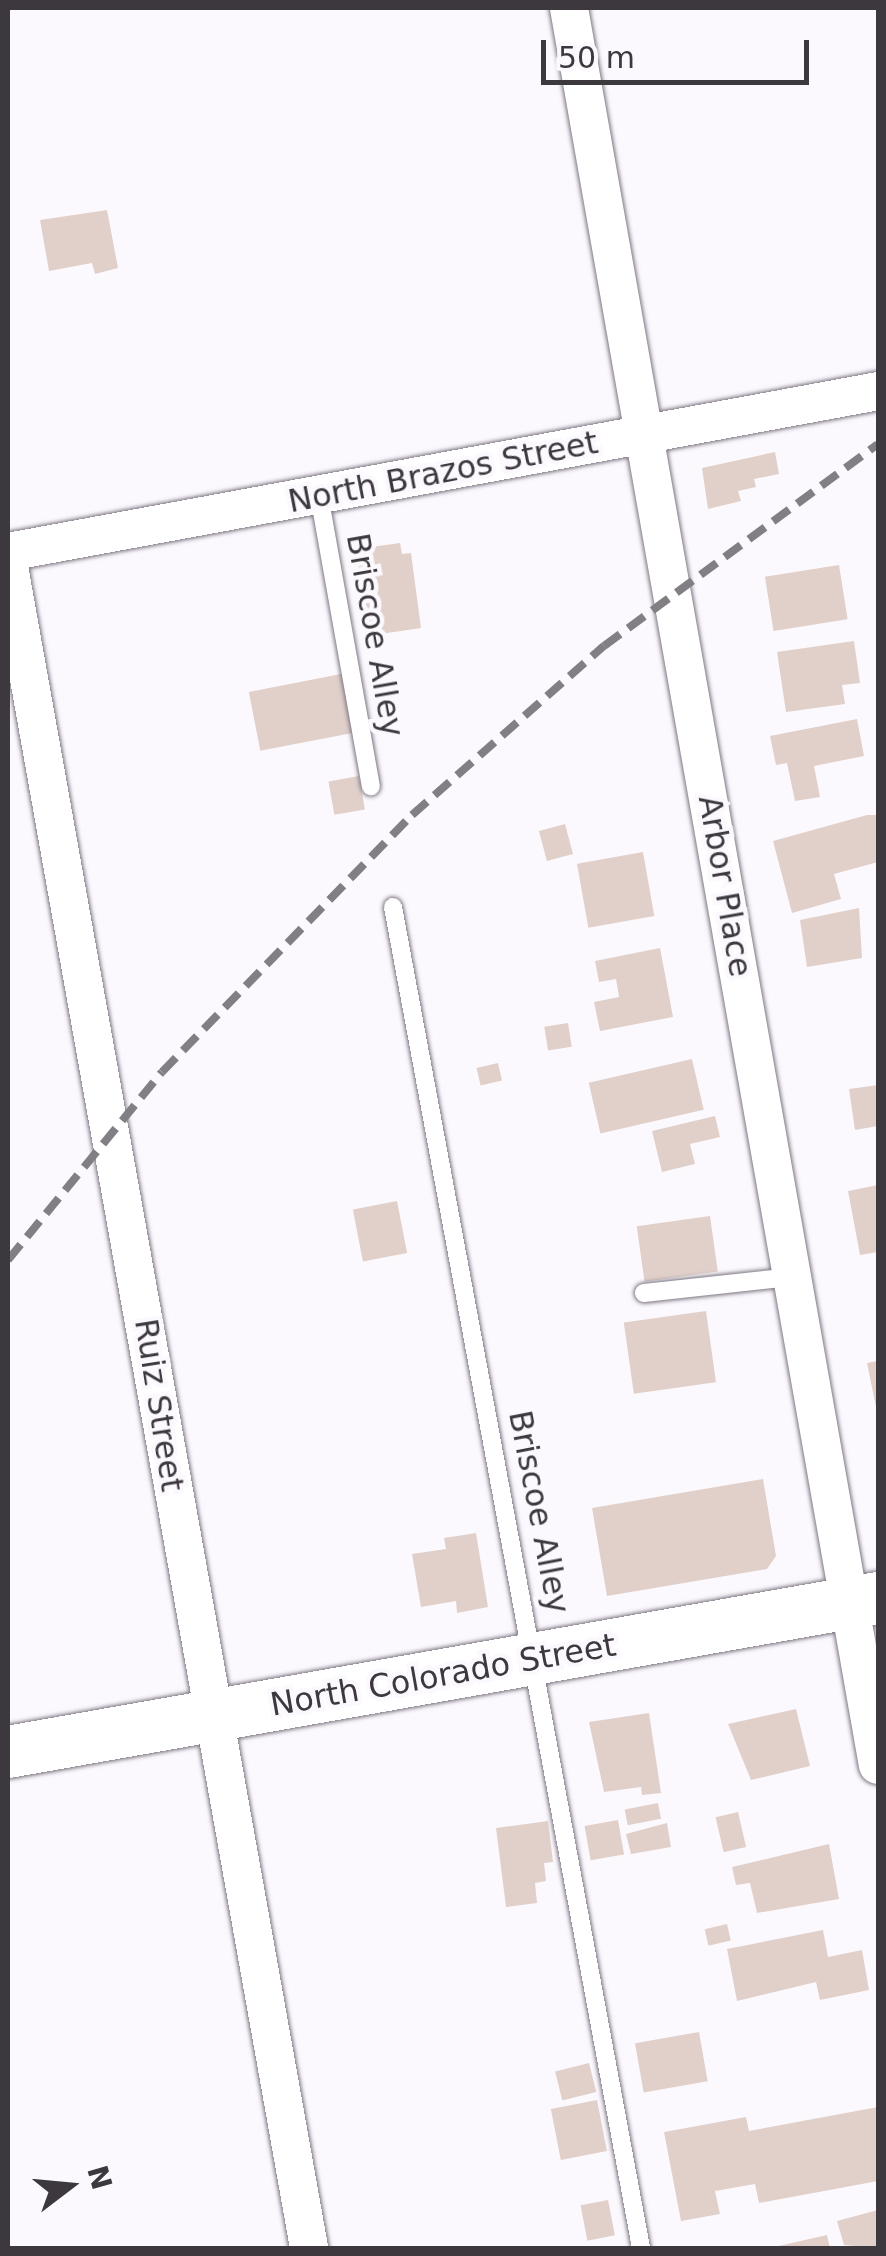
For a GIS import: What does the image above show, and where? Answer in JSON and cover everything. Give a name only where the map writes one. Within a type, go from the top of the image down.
[{"type":"main road","name":"North Colorado Street","points":[[8,1752],[864,1600]]},
{"type":"street","name":"Arbor Place","points":[[569,8],[647,433],[792,1277],[864,1600],[878,1764]]},
{"type":"street","name":"North Brazos Street","points":[[8,552],[878,390]]},
{"type":"street","name":"Ruiz Street","points":[[8,561],[113,1129],[210,1717],[308,2248]]},
{"type":"lane","name":"Briscoe Alley","points":[[319,495],[372,786]]},
{"type":"lane","name":"Briscoe Alley","points":[[393,907],[536,1659],[641,2248]]},
{"type":"lane","points":[[644,1293],[792,1277]]},
{"type":"building","points":[[107,210],[118,268],[95,274],[92,263],[49,271],[40,220]]},
{"type":"building","points":[[775,452],[779,474],[754,479],[756,487],[738,491],[741,501],[708,509],[702,468]]},
{"type":"building","points":[[400,543],[402,554],[411,553],[421,628],[367,636],[356,549]]},
{"type":"building","points":[[839,565],[848,619],[774,631],[765,577]]},
{"type":"building","points":[[854,641],[860,683],[842,685],[845,704],[786,712],[777,652]]},
{"type":"building","points":[[346,673],[357,732],[260,751],[249,692]]},
{"type":"building","points":[[857,719],[864,756],[814,766],[820,797],[795,801],[787,763],[776,765],[770,736]]},
{"type":"building","points":[[359,776],[365,809],[334,815],[328,781]]},
{"type":"building","points":[[878,815],[878,862],[834,874],[841,899],[792,913],[773,841]]},
{"type":"building","points":[[565,824],[573,854],[547,861],[539,831]]},
{"type":"building","points":[[643,852],[654,916],[588,928],[577,864]]},
{"type":"building","points":[[859,908],[862,958],[807,967],[800,920]]},
{"type":"building","points":[[660,948],[673,1017],[600,1031],[594,1002],[619,997],[616,979],[599,982],[595,961]]},
{"type":"building","points":[[568,1023],[572,1047],[548,1050],[544,1027]]},
{"type":"building","points":[[692,1059],[704,1110],[600,1134],[589,1083]]},
{"type":"building","points":[[498,1063],[502,1081],[481,1085],[477,1068]]},
{"type":"building","points":[[878,1085],[878,1126],[855,1130],[849,1089]]},
{"type":"building","points":[[715,1116],[720,1137],[690,1144],[695,1164],[662,1172],[652,1131]]},
{"type":"building","points":[[878,1185],[878,1252],[860,1255],[848,1191]]},
{"type":"building","points":[[397,1201],[407,1253],[363,1262],[353,1210]]},
{"type":"building","points":[[710,1216],[718,1271],[645,1282],[637,1226]]},
{"type":"building","points":[[706,1311],[716,1382],[634,1394],[624,1323]]},
{"type":"building","points":[[878,1361],[878,1412],[877,1412],[867,1363]]},
{"type":"building","points":[[763,1479],[776,1556],[767,1569],[607,1596],[592,1508]]},
{"type":"building","points":[[476,1533],[488,1607],[457,1613],[456,1601],[421,1607],[412,1554],[446,1549],[444,1538]]},
{"type":"building","points":[[796,1709],[810,1766],[751,1780],[728,1724]]},
{"type":"building","points":[[649,1713],[661,1793],[642,1795],[641,1787],[604,1792],[589,1722]]},
{"type":"building","points":[[658,1803],[661,1819],[628,1825],[625,1809]]},
{"type":"building","points":[[738,1812],[746,1847],[724,1852],[716,1817]]},
{"type":"building","points":[[618,1820],[624,1854],[591,1860],[585,1826]]},
{"type":"building","points":[[548,1821],[553,1862],[544,1863],[546,1881],[535,1883],[537,1903],[506,1907],[496,1828]]},
{"type":"building","points":[[667,1823],[671,1847],[631,1854],[626,1834]]},
{"type":"building","points":[[829,1844],[839,1899],[757,1913],[750,1883],[736,1885],[732,1867]]},
{"type":"building","points":[[727,1924],[731,1941],[708,1946],[705,1929]]},
{"type":"building","points":[[823,1930],[828,1957],[862,1950],[869,1990],[820,2000],[816,1982],[737,2001],[727,1949]]},
{"type":"building","points":[[699,2032],[708,2081],[644,2093],[635,2043]]},
{"type":"building","points":[[589,2063],[596,2092],[562,2101],[555,2071]]},
{"type":"building","points":[[597,2100],[607,2151],[561,2160],[551,2109]]},
{"type":"building","points":[[878,2107],[878,2181],[759,2203],[755,2184],[715,2191],[720,2214],[681,2221],[664,2132],[746,2117],[749,2131]]},
{"type":"building","points":[[608,2200],[615,2235],[587,2241],[581,2205]]},
{"type":"building","points":[[878,2210],[878,2248],[844,2245],[837,2221]]},
{"type":"building","points":[[827,2235],[830,2248],[774,2248],[774,2247]]},
{"type":"railway","points":[[8,1260],[162,1072],[412,815],[604,646],[878,444]]}]
